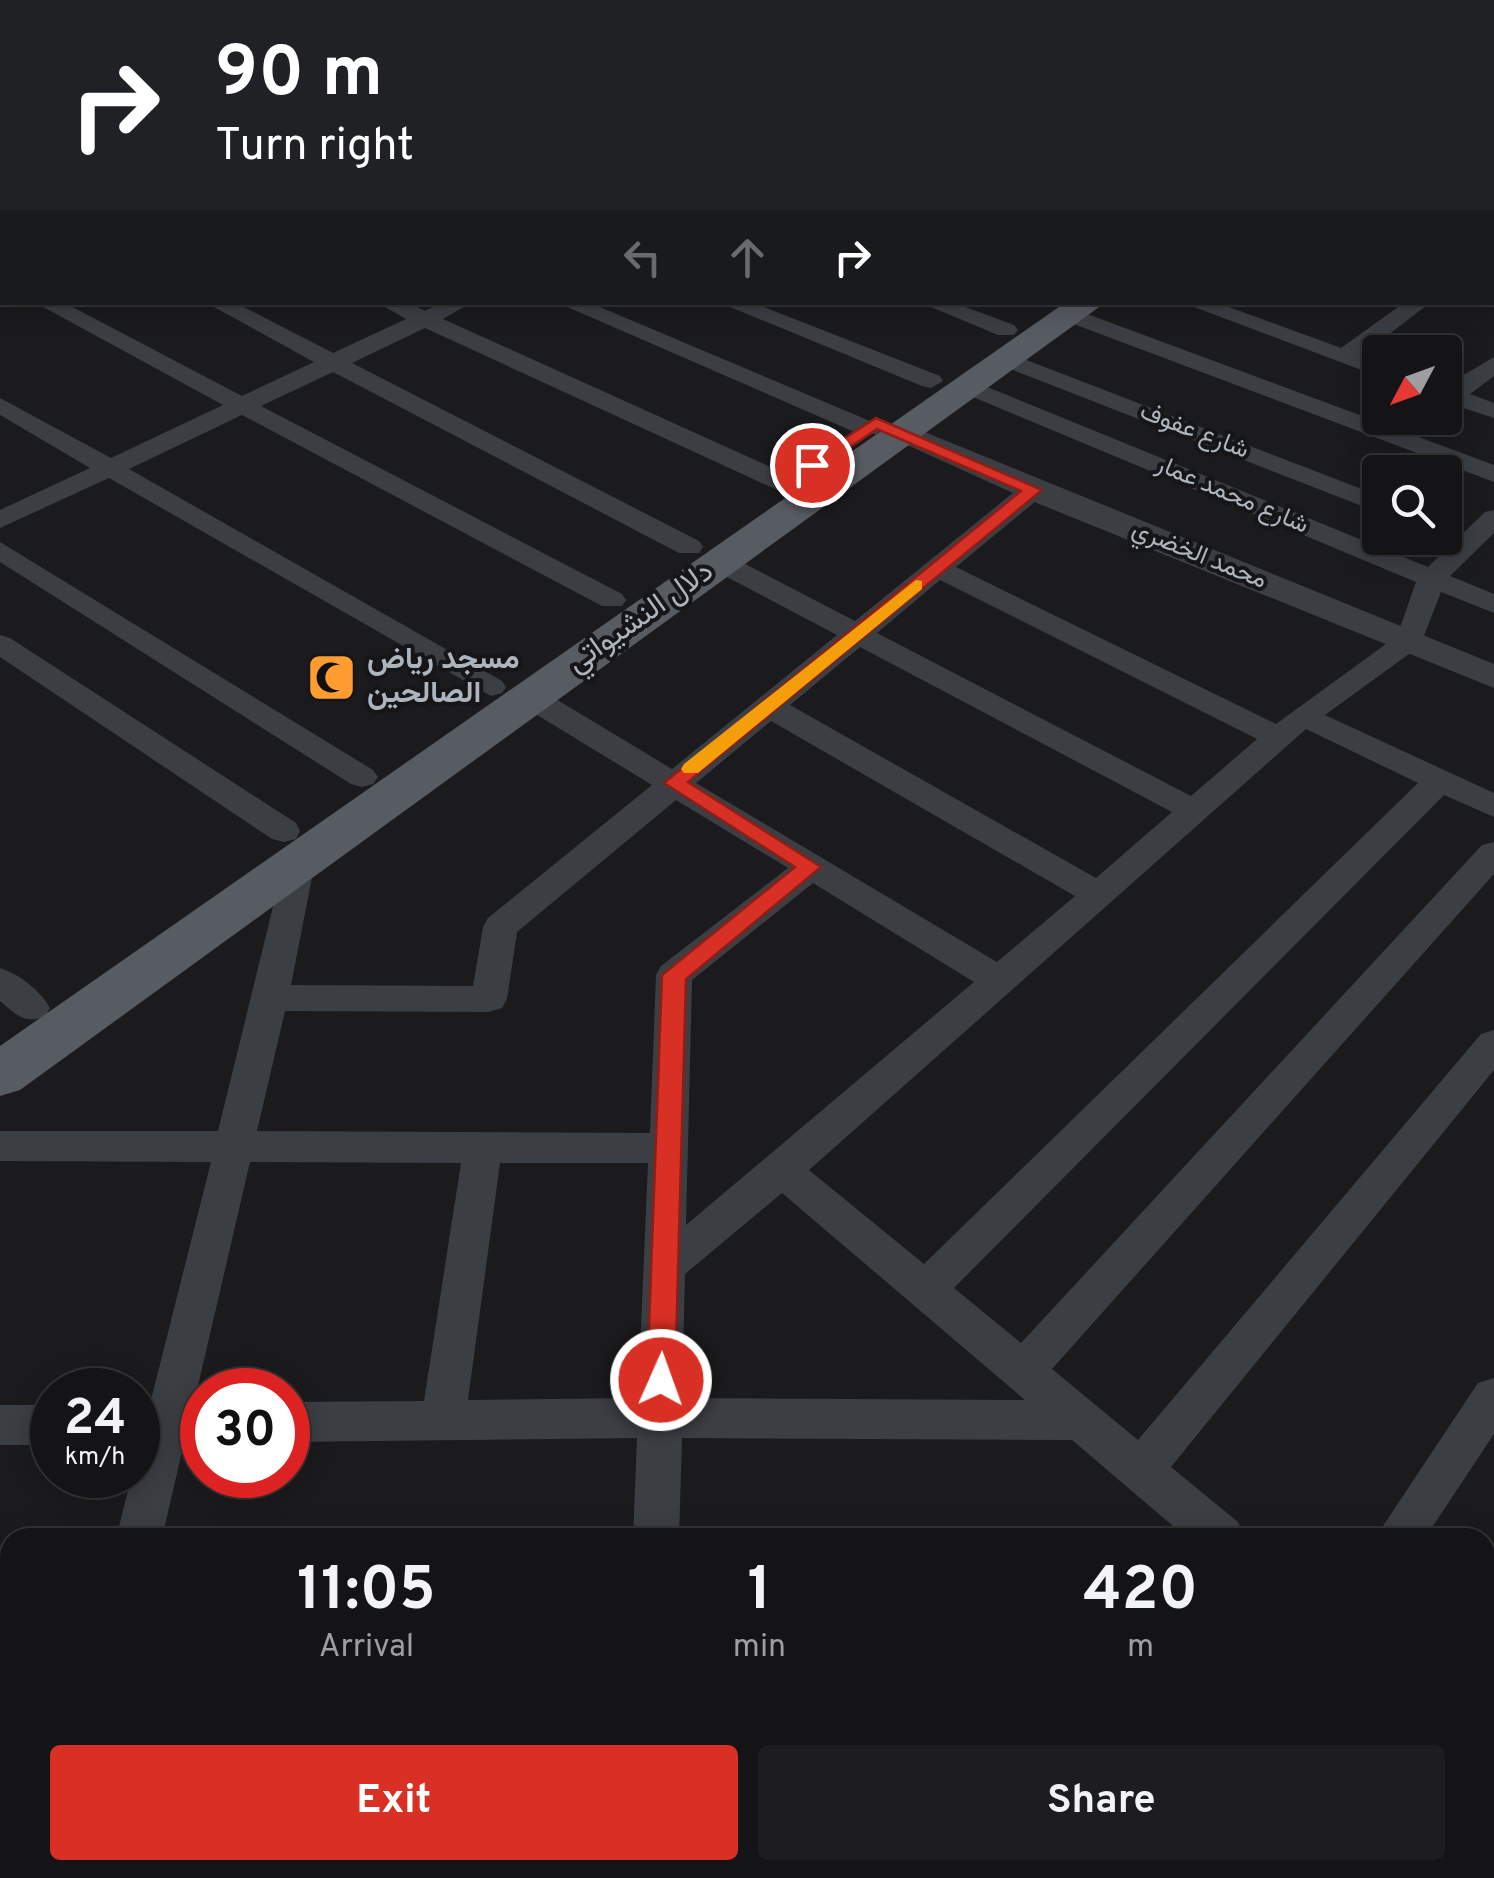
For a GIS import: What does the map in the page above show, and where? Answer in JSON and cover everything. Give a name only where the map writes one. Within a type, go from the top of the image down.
[{"type":"main road","name":"دلال النشيواتي","points":[[0,1076],[291,847],[883,428],[1068,307]]},
{"type":"main road","name":"دلال النشيواتي","points":[[11,1006],[291,847],[362,776],[511,692],[612,600],[705,554],[784,483],[883,428]]},
{"type":"street","points":[[51,305],[612,600]]},
{"type":"street","points":[[222,305],[1193,810]]},
{"type":"street","points":[[393,305],[784,483]]},
{"type":"street","points":[[0,520],[454,305]]},
{"type":"street","points":[[574,305],[883,428]]},
{"type":"street","name":"شارع محمد عمار","points":[[737,305],[950,384],[1494,604]]},
{"type":"street","name":"شارع عفوف","points":[[935,305],[1007,345],[1362,497]]},
{"type":"street","points":[[1200,305],[1362,364]]},
{"type":"street","points":[[1344,357],[1416,305]]},
{"type":"street","points":[[1068,307],[1494,474]]},
{"type":"street","points":[[1462,386],[1494,364]]},
{"type":"street","points":[[1462,400],[1494,411]]},
{"type":"street","points":[[0,405],[674,783],[1000,981]]},
{"type":"street","name":"محمد الخضري","points":[[883,428],[1494,677]]},
{"type":"street","points":[[270,998],[488,999],[500,927],[1033,490]]},
{"type":"street","points":[[664,1266],[782,1170],[1291,726],[1410,640],[1431,578],[1494,518]]},
{"type":"street","points":[[0,550],[362,776]]},
{"type":"street","points":[[937,568],[1291,726],[1440,780],[1494,806]]},
{"type":"street","points":[[0,644],[291,847],[270,998],[142,1528]]},
{"type":"street","points":[[768,706],[1098,894]]},
{"type":"street","points":[[926,1290],[1440,780]]},
{"type":"street","points":[[1023,1371],[1494,853]]},
{"type":"street","points":[[656,1528],[674,975],[810,867]]},
{"type":"street","points":[[1165,1502],[1494,1044]]},
{"type":"street","points":[[0,1146],[668,1148]]},
{"type":"street","points":[[443,1420],[484,1148]]},
{"type":"street","points":[[782,1170],[1082,1420],[1165,1502],[1206,1528]]},
{"type":"street","points":[[1405,1528],[1494,1398]]},
{"type":"street","points":[[310,1422],[1082,1420]]},
{"type":"street","points":[[0,1425],[30,1424]]},
{"type":"slow traffic","points":[[691,769],[916,585]]},
{"type":"place","name":"مسجد رياض الصالحين","points":[[332,677]]},
{"type":"route","points":[[661,1380],[674,975],[810,867],[674,783],[1033,490],[876,423],[812,465]]}]
